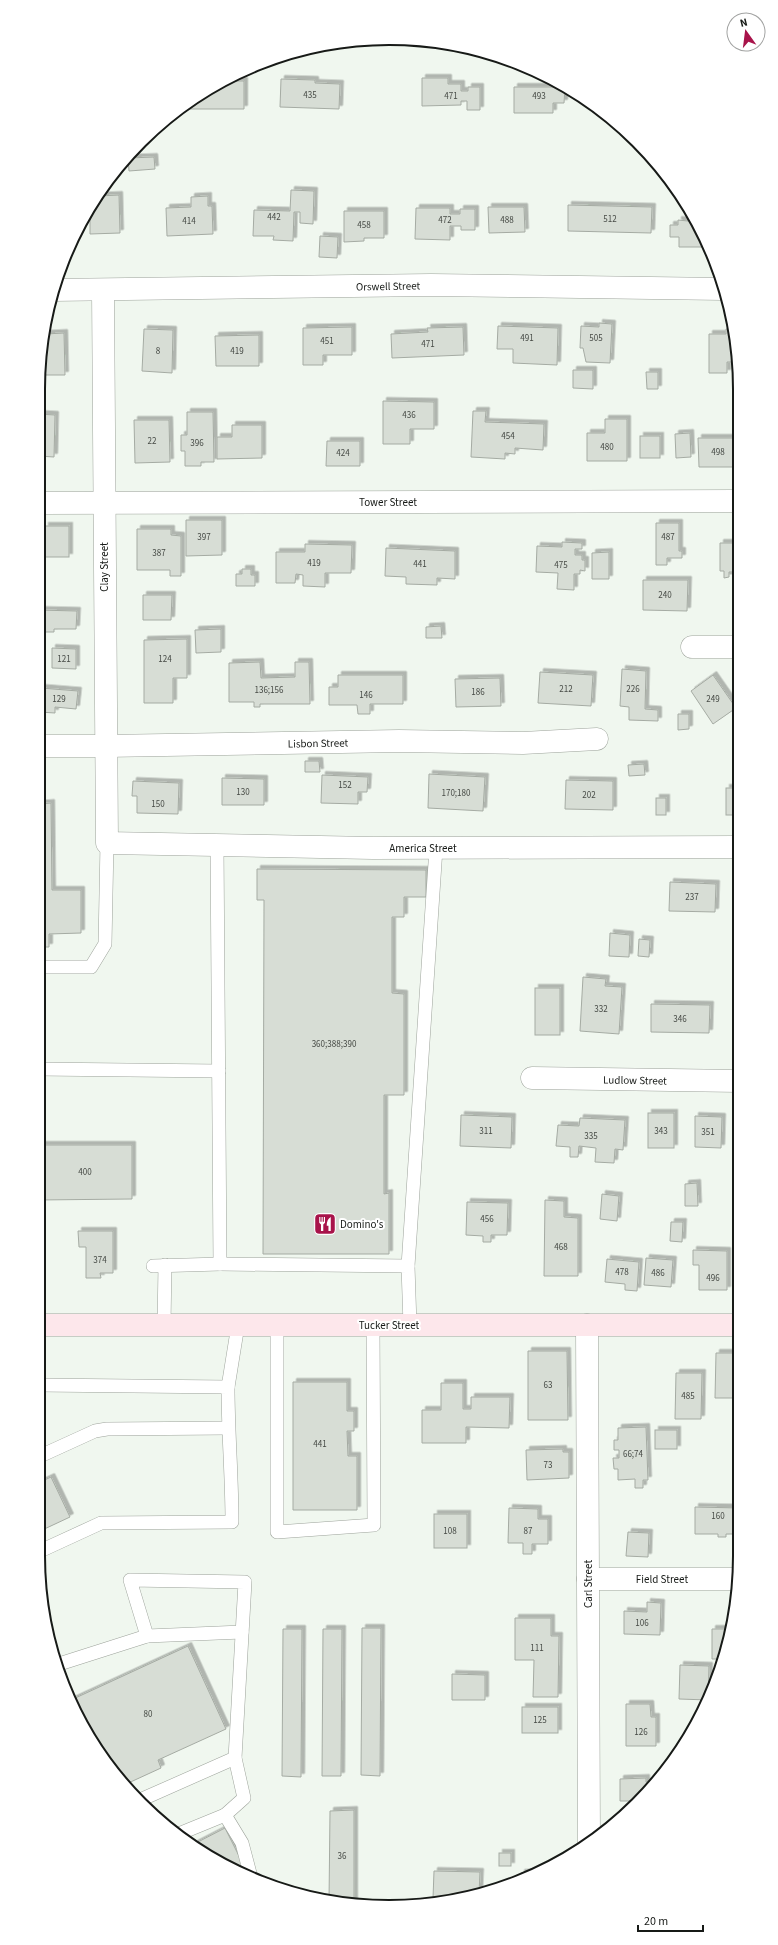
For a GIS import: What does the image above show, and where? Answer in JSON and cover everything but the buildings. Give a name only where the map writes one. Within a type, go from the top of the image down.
[{"type":"street","name":"Orswell Street","points":[[60,290],[431,285],[718,289]]},
{"type":"street","name":"Clay Street","points":[[103,290],[105,746],[107,843]]},
{"type":"street","name":"Tower Street","points":[[45,502],[733,501]]},
{"type":"street","points":[[692,647],[733,647]]},
{"type":"street","name":"Lisbon Street","points":[[45,746],[399,741],[523,743],[597,739]]},
{"type":"street","name":"America Street","points":[[107,843],[436,848],[733,847]]},
{"type":"street","name":"Ludlow Street","points":[[532,1078],[733,1081]]},
{"type":"street","name":"Tucker Street","points":[[45,1325],[733,1325]]},
{"type":"street","name":"Carl Street","points":[[587,1325],[588,1579],[594,1832]]},
{"type":"street","name":"Field Street","points":[[588,1579],[732,1579]]},
{"type":"lane","points":[[45,967],[91,967],[104,944],[107,843]]},
{"type":"lane","points":[[217,845],[220,1264]]},
{"type":"lane","points":[[410,1325],[408,1266],[436,848]]},
{"type":"lane","points":[[45,1069],[219,1071]]},
{"type":"lane","points":[[164,1325],[159,1266],[220,1264],[408,1266]]},
{"type":"lane","points":[[45,1549],[101,1523],[232,1522],[232,1468],[228,1428],[228,1387],[238,1325]]},
{"type":"lane","points":[[277,1325],[278,1532],[374,1525],[373,1325]]},
{"type":"lane","points":[[45,1385],[228,1387]]},
{"type":"lane","points":[[45,1454],[94,1431],[107,1429],[228,1428]]},
{"type":"lane","points":[[147,1636],[130,1580],[244,1582],[235,1758],[244,1798],[225,1815],[184,1832]]},
{"type":"lane","points":[[62,1663],[147,1636],[242,1632]]},
{"type":"lane","points":[[145,1798],[235,1758]]},
{"type":"lane","points":[[225,1815],[242,1843],[249,1871]]},
{"type":"place","name":"Domino's","points":[[325,1224]]}]
